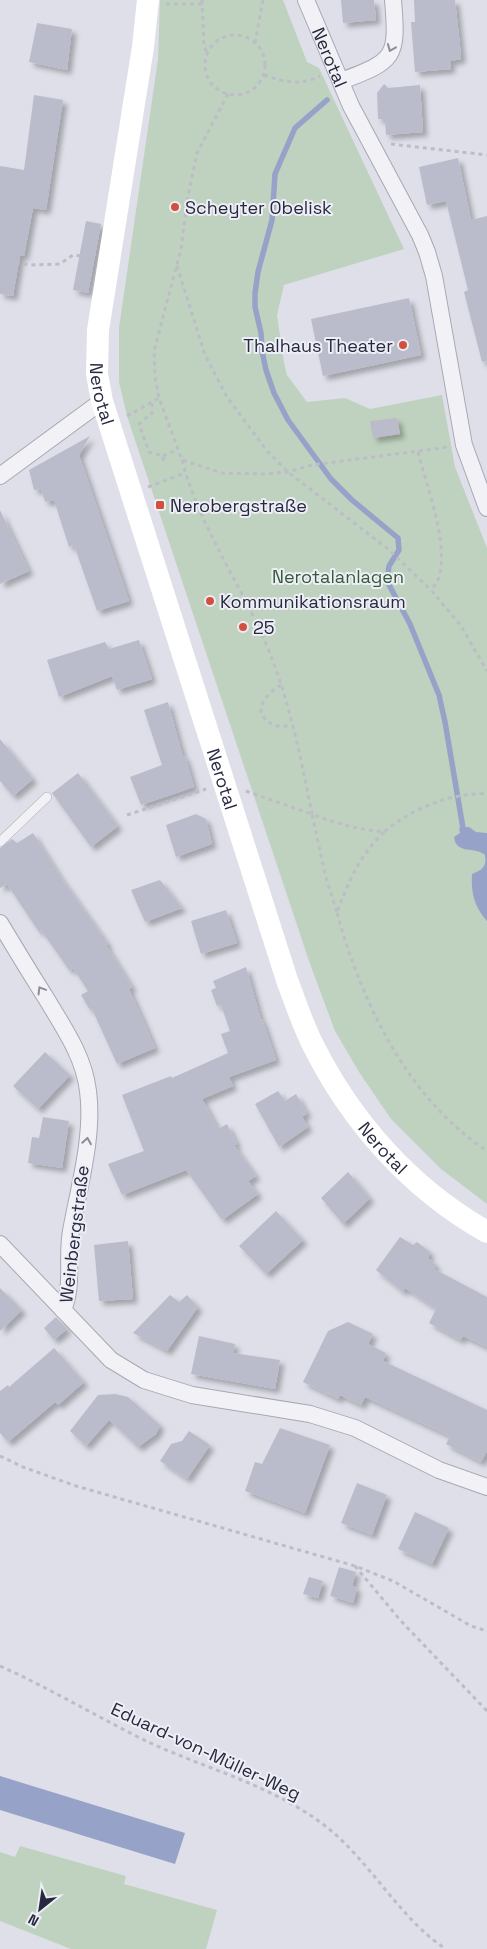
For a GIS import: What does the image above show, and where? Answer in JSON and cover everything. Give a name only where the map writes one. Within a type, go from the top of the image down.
[{"type":"street","name":"Nerotal","points":[[306,0],[351,106],[420,235],[427,252],[434,276],[464,445],[487,508]]},
{"type":"street","points":[[341,81],[376,68],[391,51],[395,36],[393,0]]},
{"type":"street","name":"Nerotal","points":[[148,2],[143,47],[98,330],[96,358],[102,401],[287,980],[312,1042],[331,1078],[359,1119],[404,1171],[425,1191],[449,1209],[487,1232]]},
{"type":"street","points":[[0,476],[102,401]]},
{"type":"street","name":"Weinbergstraße","points":[[0,923],[70,1038],[83,1070],[88,1090],[90,1112],[88,1133],[70,1236],[69,1291],[63,1310],[111,1360],[144,1380],[192,1395],[310,1414],[355,1428],[439,1470],[487,1487]]},
{"type":"street","points":[[0,1244],[63,1310]]},
{"type":"lane","points":[[0,842],[47,797]]},
{"type":"path","points":[[255,43],[264,0]]},
{"type":"path","points":[[148,2],[202,2],[204,44],[207,55],[206,72],[209,80],[216,88],[228,94],[236,95],[248,92],[257,85],[264,75],[263,54],[255,43],[243,36],[233,35],[224,37],[216,42],[207,55]]},
{"type":"path","points":[[264,75],[282,81],[309,82],[322,76],[341,81]]},
{"type":"path","points":[[228,94],[198,152],[192,172],[177,265],[154,351],[154,371],[159,398],[198,506],[263,637],[281,685],[292,725],[325,874],[358,977],[383,1033],[428,1097],[459,1130],[487,1151]]},
{"type":"path","points":[[384,143],[487,155]]},
{"type":"path","points":[[0,259],[30,265],[60,264],[73,255],[109,260]]},
{"type":"path","points":[[177,265],[205,355],[214,374],[241,417],[267,451],[288,472],[388,549],[431,590],[461,626],[487,671]]},
{"type":"path","points":[[141,409],[159,398]]},
{"type":"path","points":[[152,403],[152,414],[139,424],[150,452],[163,456],[178,450]]},
{"type":"path","points":[[182,460],[222,473],[243,475],[288,472],[312,465],[464,445]]},
{"type":"path","points":[[418,452],[440,536],[440,573],[438,581],[431,590]]},
{"type":"path","points":[[163,456],[164,465]]},
{"type":"path","points":[[155,485],[185,473]]},
{"type":"path","points":[[281,685],[266,696],[261,713],[274,726],[292,725]]},
{"type":"path","points":[[127,815],[213,787],[250,792],[338,824],[360,830],[384,832]]},
{"type":"path","points":[[337,913],[347,885],[358,866],[374,842],[384,832],[403,818],[441,800],[487,794]]},
{"type":"path","points":[[0,1456],[23,1468],[76,1486],[355,1566],[393,1581],[471,1626],[487,1631]]},
{"type":"path","points":[[355,1566],[401,1621],[487,1712]]},
{"type":"path","name":"Eduard-von-Müller-Weg","points":[[0,1666],[57,1693],[142,1739],[259,1788],[309,1814],[348,1847],[415,1922],[446,1949]]},
{"type":"green space","name":"Nerotalanlagen","points":[[160,0],[283,0],[307,62],[319,68],[404,249],[284,285],[277,315],[287,375],[307,402],[345,398],[370,409],[442,395],[455,467],[487,548],[487,1204],[441,1169],[391,1119],[359,1072],[335,1031],[310,964],[127,416],[119,382],[119,328],[158,59]]},
{"type":"green space","points":[[20,1846],[126,1876],[124,1884],[217,1910],[206,1949],[71,1949],[0,1921],[0,1852],[15,1857]]},
{"type":"water","points":[[469,827],[476,832],[487,833],[487,921],[476,905],[472,881],[472,874],[484,865],[485,855],[481,852],[462,848],[455,843],[454,837],[460,833],[459,828]]},
{"type":"water","points":[[0,1776],[185,1833],[175,1864],[0,1810]]},
{"type":"building","points":[[341,0],[374,0],[376,20],[343,23]]},
{"type":"building","points":[[414,0],[455,0],[461,59],[450,61],[451,69],[415,72],[411,22],[415,22]]},
{"type":"building","points":[[37,23],[72,29],[67,70],[29,62]]},
{"type":"building","points":[[384,84],[388,88],[420,85],[423,132],[386,135],[385,119],[378,119],[377,93]]},
{"type":"building","points":[[34,95],[63,100],[46,210],[33,208],[24,256],[20,255],[13,296],[0,294],[0,166],[24,170]]},
{"type":"building","points":[[458,158],[471,220],[487,216],[487,361],[482,362],[464,292],[468,290],[446,201],[427,205],[419,167]]},
{"type":"building","points":[[86,221],[101,224],[88,293],[73,290]]},
{"type":"building","points":[[409,298],[421,355],[323,376],[311,319]]},
{"type":"building","points":[[397,418],[400,434],[373,438],[370,421]]},
{"type":"building","points":[[90,436],[79,455],[129,601],[97,611],[74,545],[69,547],[54,500],[45,502],[41,489],[34,490],[29,470]]},
{"type":"building","points":[[0,510],[29,571],[0,584]]},
{"type":"building","points":[[139,640],[152,679],[117,690],[112,676],[59,697],[47,660],[105,642],[109,649]]},
{"type":"building","points":[[168,702],[183,757],[185,756],[194,787],[141,805],[130,777],[162,765],[144,710]]},
{"type":"building","points":[[0,739],[33,779],[13,796],[0,781]]},
{"type":"building","points":[[78,773],[118,826],[91,847],[52,793]]},
{"type":"building","points":[[196,814],[206,819],[212,844],[176,857],[166,825]]},
{"type":"building","points":[[33,833],[59,875],[108,944],[106,945],[132,987],[129,989],[155,1048],[117,1064],[92,1009],[90,1010],[81,995],[88,991],[73,968],[69,970],[41,930],[39,932],[7,884],[0,888],[0,848],[12,839],[17,843]]},
{"type":"building","points":[[160,880],[182,908],[145,922],[131,890]]},
{"type":"building","points":[[226,910],[237,943],[201,954],[191,921]]},
{"type":"building","points":[[246,967],[261,1020],[276,1060],[229,1077],[233,1086],[202,1099],[218,1129],[227,1124],[237,1144],[234,1145],[256,1176],[248,1181],[258,1194],[222,1220],[186,1170],[122,1195],[108,1164],[144,1151],[122,1095],[171,1076],[172,1078],[228,1053],[221,1034],[230,1031],[221,1005],[217,1006],[211,990],[216,988],[213,981]]},
{"type":"building","points":[[45,1052],[70,1075],[38,1109],[13,1086]]},
{"type":"building","points":[[278,1091],[285,1101],[296,1094],[307,1113],[302,1117],[308,1127],[279,1147],[255,1104]]},
{"type":"building","points":[[43,1117],[69,1121],[62,1168],[28,1163],[32,1137],[39,1138]]},
{"type":"building","points":[[348,1172],[370,1198],[343,1224],[321,1198]]},
{"type":"building","points":[[276,1211],[303,1240],[266,1274],[239,1246]]},
{"type":"building","points":[[400,1237],[413,1245],[417,1242],[430,1252],[428,1258],[436,1265],[434,1269],[487,1297],[487,1347],[463,1336],[460,1340],[429,1323],[436,1309],[405,1288],[403,1292],[376,1270]]},
{"type":"building","points":[[128,1241],[133,1299],[99,1301],[94,1245]]},
{"type":"building","points":[[0,1288],[22,1310],[0,1331]]},
{"type":"building","points":[[170,1295],[179,1302],[187,1295],[198,1307],[167,1351],[133,1333]]},
{"type":"building","points":[[56,1317],[67,1329],[54,1340],[44,1328]]},
{"type":"building","points":[[348,1322],[373,1334],[368,1344],[386,1353],[383,1361],[487,1410],[487,1451],[481,1462],[446,1444],[450,1436],[365,1397],[361,1405],[340,1395],[338,1399],[303,1382],[328,1331]]},
{"type":"building","points":[[199,1336],[235,1344],[233,1353],[280,1360],[275,1389],[191,1374]]},
{"type":"building","points":[[54,1348],[84,1382],[58,1405],[55,1402],[8,1442],[0,1433],[0,1391],[8,1385],[9,1387]]},
{"type":"building","points":[[115,1394],[128,1397],[160,1425],[156,1434],[138,1447],[109,1420],[86,1446],[70,1431],[98,1395]]},
{"type":"building","points":[[280,1428],[330,1445],[305,1513],[245,1491],[255,1462],[262,1464]]},
{"type":"building","points":[[189,1431],[210,1445],[187,1479],[160,1461],[171,1444],[182,1441]]},
{"type":"building","points":[[357,1483],[387,1495],[372,1535],[341,1523]]},
{"type":"building","points":[[415,1512],[449,1528],[432,1564],[398,1549]]},
{"type":"building","points":[[339,1567],[356,1572],[352,1586],[357,1588],[353,1603],[330,1596]]},
{"type":"building","points":[[309,1577],[323,1581],[318,1598],[303,1594]]},
{"type":"waterway","points":[[327,100],[295,128],[275,174],[272,220],[258,272],[255,293],[255,307],[261,333],[262,351],[274,393],[288,420],[331,479],[352,500],[398,538],[399,550],[389,566],[387,581],[410,624],[439,695],[463,828],[467,833]]},
{"type":"place","name":"Scheyter Obelisk","points":[[175,207]]},
{"type":"place","name":"Thalhaus Theater","points":[[403,345]]},
{"type":"place","name":"Nerobergstraße","points":[[160,505]]},
{"type":"place","name":"Kommunikationsraum","points":[[210,601]]},
{"type":"place","name":"25","points":[[243,627]]}]
